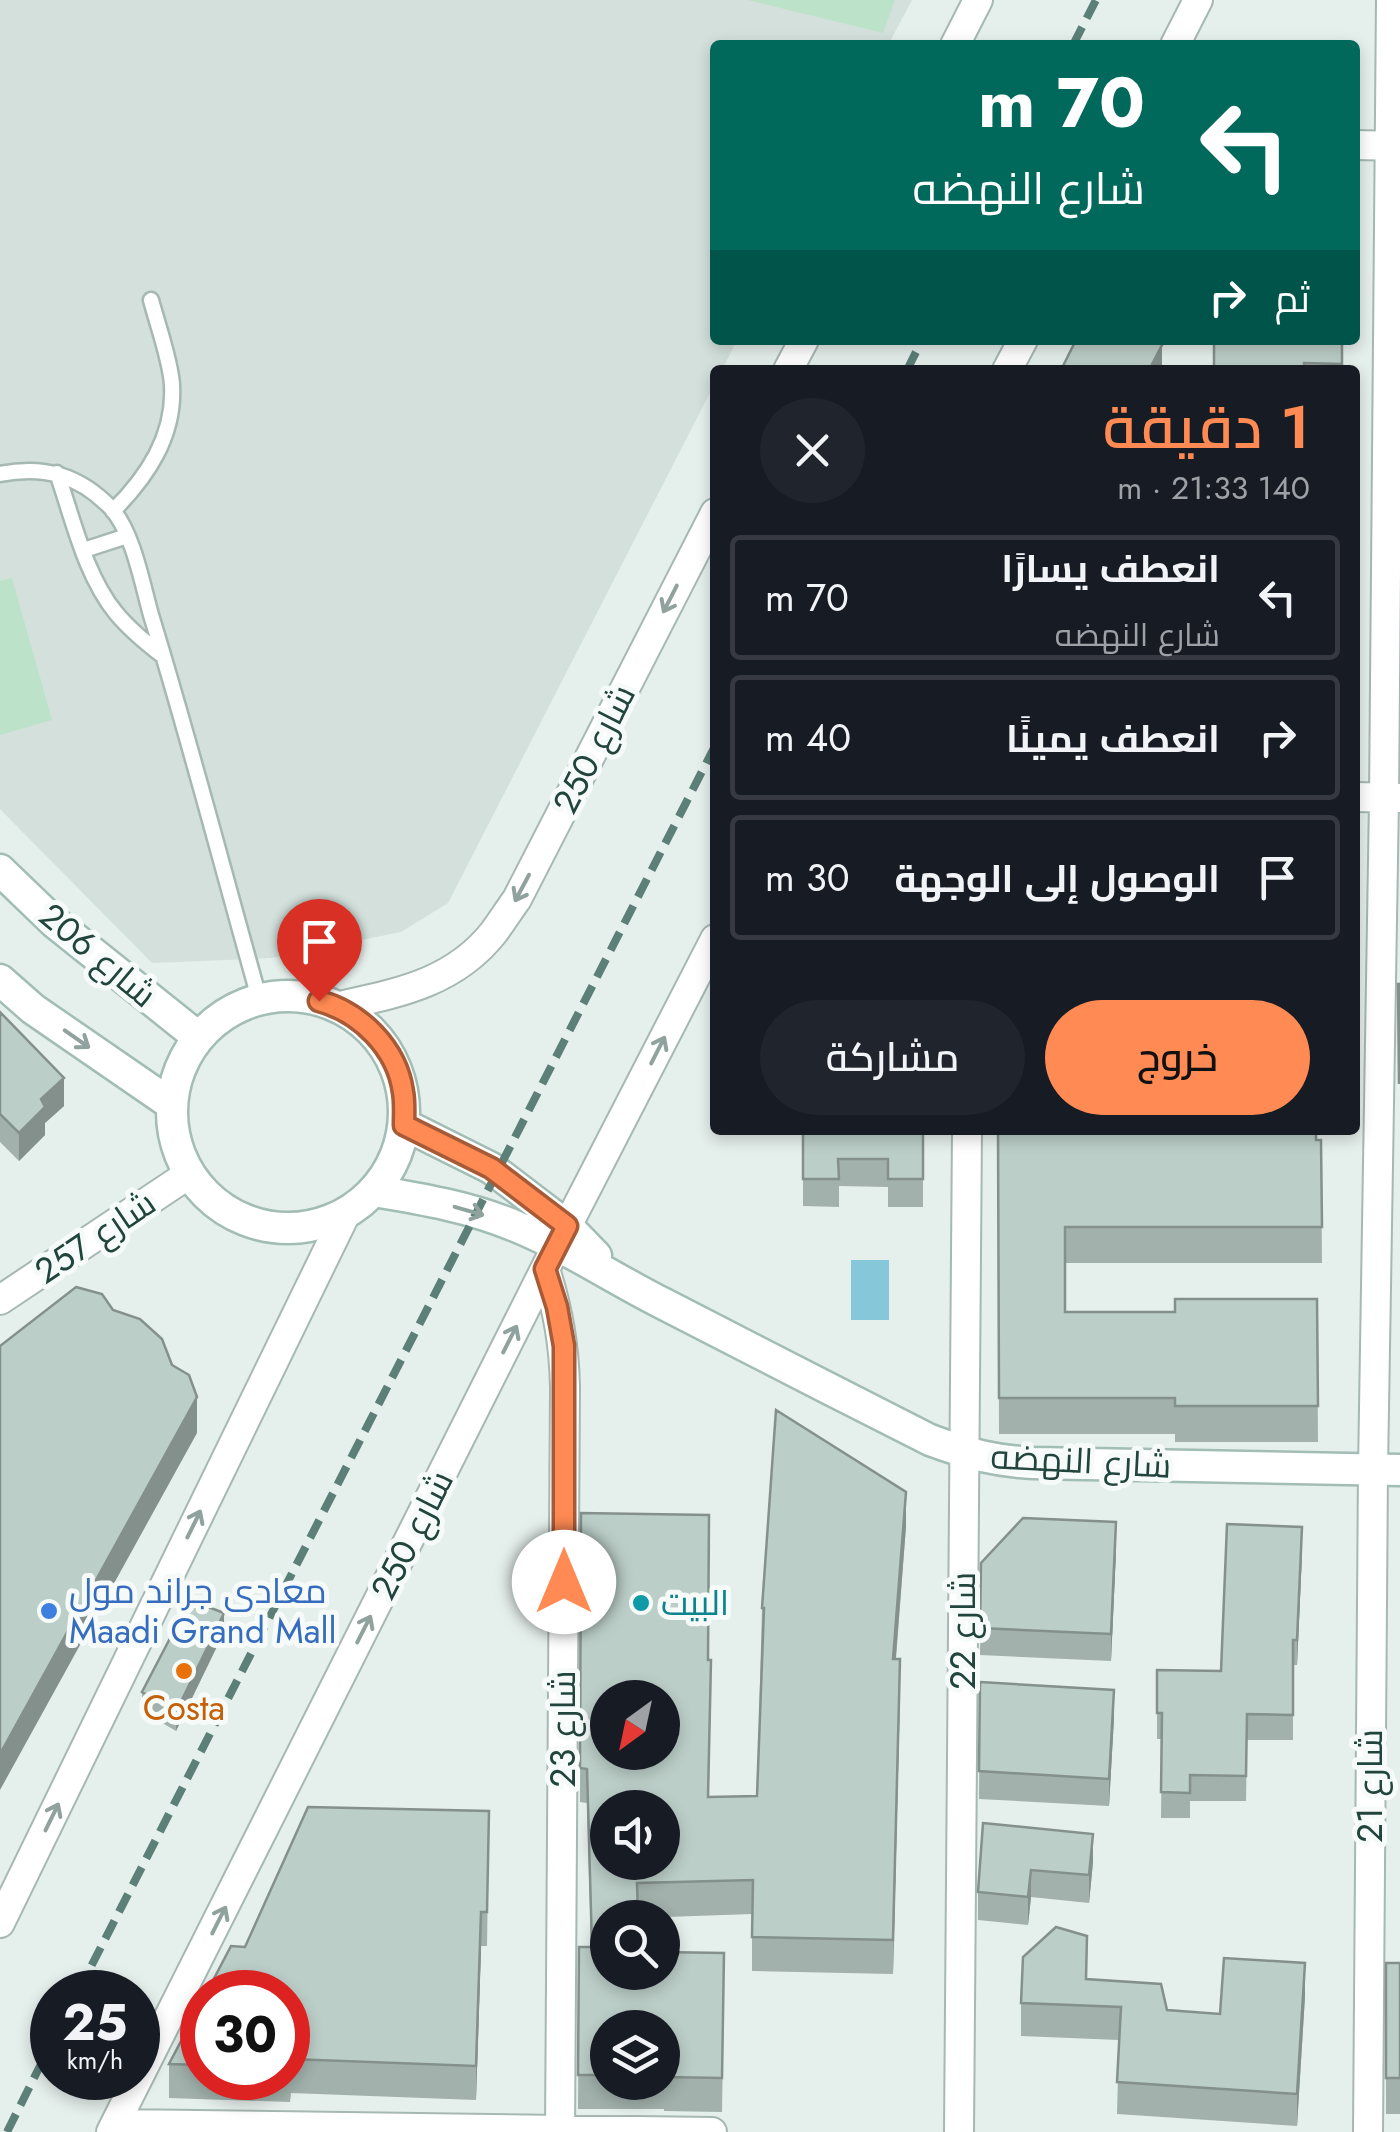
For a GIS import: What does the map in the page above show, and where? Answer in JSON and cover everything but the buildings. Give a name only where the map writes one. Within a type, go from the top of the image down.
[{"type":"street","points":[[958,40],[978,0]]},
{"type":"street","points":[[1178,40],[1198,0]]},
{"type":"street","name":"شارع 21","points":[[1368,2132],[1386,1470],[1392,798],[1391,0]]},
{"type":"street","points":[[1360,145],[1394,146]]},
{"type":"street","name":"شارع 250","points":[[339,1006],[409,990],[434,980],[465,962],[493,934],[517,899],[710,523]]},
{"type":"street","points":[[1360,797],[1392,798]]},
{"type":"street","name":"شارع 206","points":[[0,870],[54,922],[198,1037]]},
{"type":"street","name":"شارع 250","points":[[114,2128],[710,949]]},
{"type":"street","points":[[0,980],[33,1009],[171,1104]]},
{"type":"street","points":[[300,995],[339,1006],[368,1027],[390,1055],[403,1089],[404,1125],[389,1172],[374,1191],[346,1213],[319,1224],[289,1228],[260,1225],[233,1214],[208,1197],[189,1174],[175,1141],[171,1104],[179,1069],[198,1037],[236,1006],[258,998],[300,995]]},
{"type":"street","name":"شارع النهضه","points":[[404,1125],[491,1168],[557,1247]]},
{"type":"street","name":"شارع 22","points":[[959,2132],[967,1135]]},
{"type":"street","name":"شارع 257","points":[[5,1288],[189,1174]]},
{"type":"street","name":"شارع النهضه","points":[[374,1191],[468,1210],[513,1225],[930,1440],[965,1453],[996,1461],[1034,1463],[1386,1470]]},
{"type":"street","points":[[3,1909],[346,1213]]},
{"type":"street","name":"شارع 23","points":[[557,1247],[557,1307],[564,1346],[565,1387],[560,2131]]},
{"type":"street","points":[[114,2128],[712,2132]]},
{"type":"lane","points":[[114,510],[139,485],[158,454],[170,420],[172,383],[150,300]]},
{"type":"lane","points":[[0,474],[25,469],[57,473],[88,488],[114,510],[127,536],[258,998]]},
{"type":"lane","points":[[57,473],[96,582],[136,636],[164,656]]},
{"type":"lane","points":[[84,550],[127,536]]},
{"type":"shaded area","points":[[0,0],[912,0],[891,40],[710,40],[710,345],[734,345],[724,365],[710,365],[710,393],[448,903],[401,932],[271,958],[152,963],[0,809]]},
{"type":"green space","points":[[748,0],[895,0],[883,33]]},
{"type":"green space","points":[[12,578],[52,720],[0,735],[0,581]]},
{"type":"water","points":[[851,1260],[889,1260],[889,1320],[851,1320]]},
{"type":"railway","points":[[1076,40],[1096,0]]},
{"type":"railway","points":[[910,365],[920,345]]},
{"type":"railway","points":[[89,1970],[710,756]]},
{"type":"railway","points":[[7,2132],[30,2086]]},
{"type":"place","name":"البيت","points":[[641,1603]]},
{"type":"place","name":"معادى جراند مول Maadi Grand Mall","points":[[49,1611]]},
{"type":"place","name":"Costa","points":[[184,1671]]},
{"type":"route","points":[[319,1001],[339,1006],[368,1027],[390,1055],[403,1089],[404,1125],[491,1168],[567,1226],[545,1269],[564,1346],[564,1582]]}]
